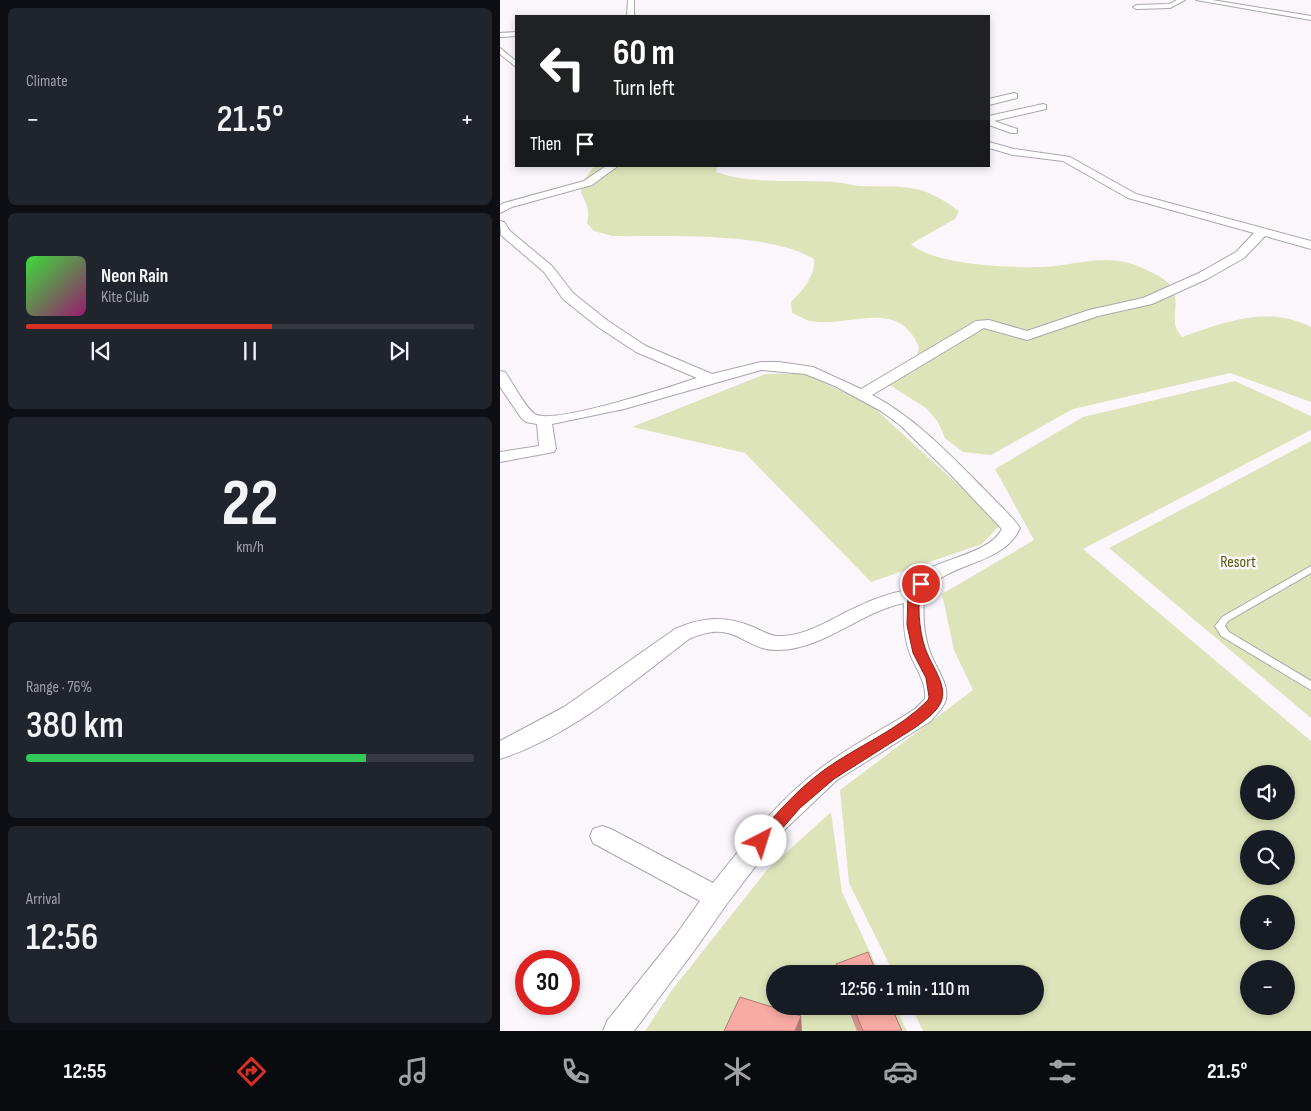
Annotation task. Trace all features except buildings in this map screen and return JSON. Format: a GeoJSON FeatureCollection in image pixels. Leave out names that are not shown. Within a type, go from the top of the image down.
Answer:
{"type":"FeatureCollection","features":[{"type":"Feature","properties":{"kind":"street"},"geometry":{"type":"LineString","coordinates":[[631,0],[631,15]]}},
{"type":"Feature","properties":{"kind":"street"},"geometry":{"type":"LineString","coordinates":[[1136,7],[1170,6],[1182,0]]}},
{"type":"Feature","properties":{"kind":"street"},"geometry":{"type":"LineString","coordinates":[[1199,0],[1311,18]]}},
{"type":"Feature","properties":{"kind":"street"},"geometry":{"type":"LineString","coordinates":[[500,35],[515,34]]}},
{"type":"Feature","properties":{"kind":"street"},"geometry":{"type":"LineString","coordinates":[[500,50],[515,64]]}},
{"type":"Feature","properties":{"kind":"street"},"geometry":{"type":"LineString","coordinates":[[990,102],[1014,96]]}},
{"type":"Feature","properties":{"kind":"street"},"geometry":{"type":"LineString","coordinates":[[990,120],[1043,107]]}},
{"type":"Feature","properties":{"kind":"street"},"geometry":{"type":"LineString","coordinates":[[990,120],[1014,131],[990,138]]}},
{"type":"Feature","properties":{"kind":"street"},"geometry":{"type":"LineString","coordinates":[[990,145],[1013,152],[1066,159],[1132,196],[1311,245]]}},
{"type":"Feature","properties":{"kind":"street"},"geometry":{"type":"LineString","coordinates":[[500,210],[508,205],[588,183],[612,167]]}},
{"type":"Feature","properties":{"kind":"street"},"geometry":{"type":"LineString","coordinates":[[500,224],[505,233],[548,269],[568,296],[603,324],[641,349],[711,379]]}},
{"type":"Feature","properties":{"kind":"street"},"geometry":{"type":"LineString","coordinates":[[861,395],[981,324],[989,324],[1027,336],[1094,313],[1147,301],[1203,276],[1240,255],[1262,232]]}},
{"type":"Feature","properties":{"kind":"street"},"geometry":{"type":"LineString","coordinates":[[503,384],[532,420],[544,421],[591,412],[761,366],[791,367],[818,373],[886,408],[905,422],[968,482],[1011,528],[1010,533],[1000,543],[930,576],[921,584],[914,595],[913,625],[915,639],[932,678],[936,697],[934,703],[922,714],[842,765],[805,794],[772,827],[617,1031]]}},
{"type":"Feature","properties":{"kind":"street"},"geometry":{"type":"LineString","coordinates":[[500,457],[548,449],[544,421]]}},
{"type":"Feature","properties":{"kind":"street"},"geometry":{"type":"LineString","coordinates":[[500,750],[558,722],[682,634],[694,628],[704,625],[723,624],[781,644],[812,635],[886,600],[914,595]]}},
{"type":"Feature","properties":{"kind":"street"},"geometry":{"type":"LineString","coordinates":[[602,836],[717,897]]}},
{"type":"Feature","properties":{"kind":"lane"},"geometry":{"type":"LineString","coordinates":[[1311,569],[1225,619],[1220,626],[1225,634],[1311,686]]}},
{"type":"Feature","properties":{"kind":"green space"},"geometry":{"type":"Polygon","coordinates":[[[593,167],[717,167],[716,172],[747,179],[902,187],[923,191],[934,195],[959,211],[955,219],[911,244],[937,257],[973,264],[1011,267],[1057,266],[1097,260],[1110,260],[1137,266],[1165,280],[1171,286],[1175,296],[1175,323],[1182,337],[1230,321],[1246,318],[1279,317],[1295,320],[1311,327],[1311,402],[1230,373],[1073,409],[991,455],[963,452],[945,438],[938,422],[926,408],[888,384],[916,360],[919,347],[910,332],[898,323],[885,318],[825,322],[810,321],[792,313],[791,302],[804,288],[813,272],[814,259],[794,250],[744,240],[688,236],[612,236],[594,231],[587,223],[587,208],[581,193],[582,183],[593,167]]]}},
{"type":"Feature","properties":{"kind":"green space"},"geometry":{"type":"Polygon","coordinates":[[[804,373],[871,405],[1001,524],[982,544],[871,582],[745,453],[632,427],[765,374],[804,373]]]}},
{"type":"Feature","properties":{"kind":"green space"},"geometry":{"type":"Polygon","coordinates":[[[1235,381],[1311,416],[1311,430],[1083,549],[1311,741],[1311,1031],[923,1031],[915,1015],[1044,1015],[1044,965],[890,965],[849,883],[840,790],[973,690],[954,650],[942,594],[1034,540],[995,469],[1083,417],[1235,381]]]}},
{"type":"Feature","properties":{"kind":"green space","name":"Resort"},"geometry":{"type":"Polygon","coordinates":[[[1311,441],[1311,718],[1109,548],[1311,441]]]}},
{"type":"Feature","properties":{"kind":"green space"},"geometry":{"type":"Polygon","coordinates":[[[831,812],[842,892],[876,965],[766,965],[766,1015],[899,1015],[907,1031],[645,1031],[672,990],[767,870],[831,812]]]}},
{"type":"Feature","properties":{"kind":"route"},"geometry":{"type":"LineString","coordinates":[[761,841],[772,827],[805,794],[829,774],[911,723],[934,703],[936,697],[935,689],[915,639],[913,625],[914,595],[921,584]]}}]}
